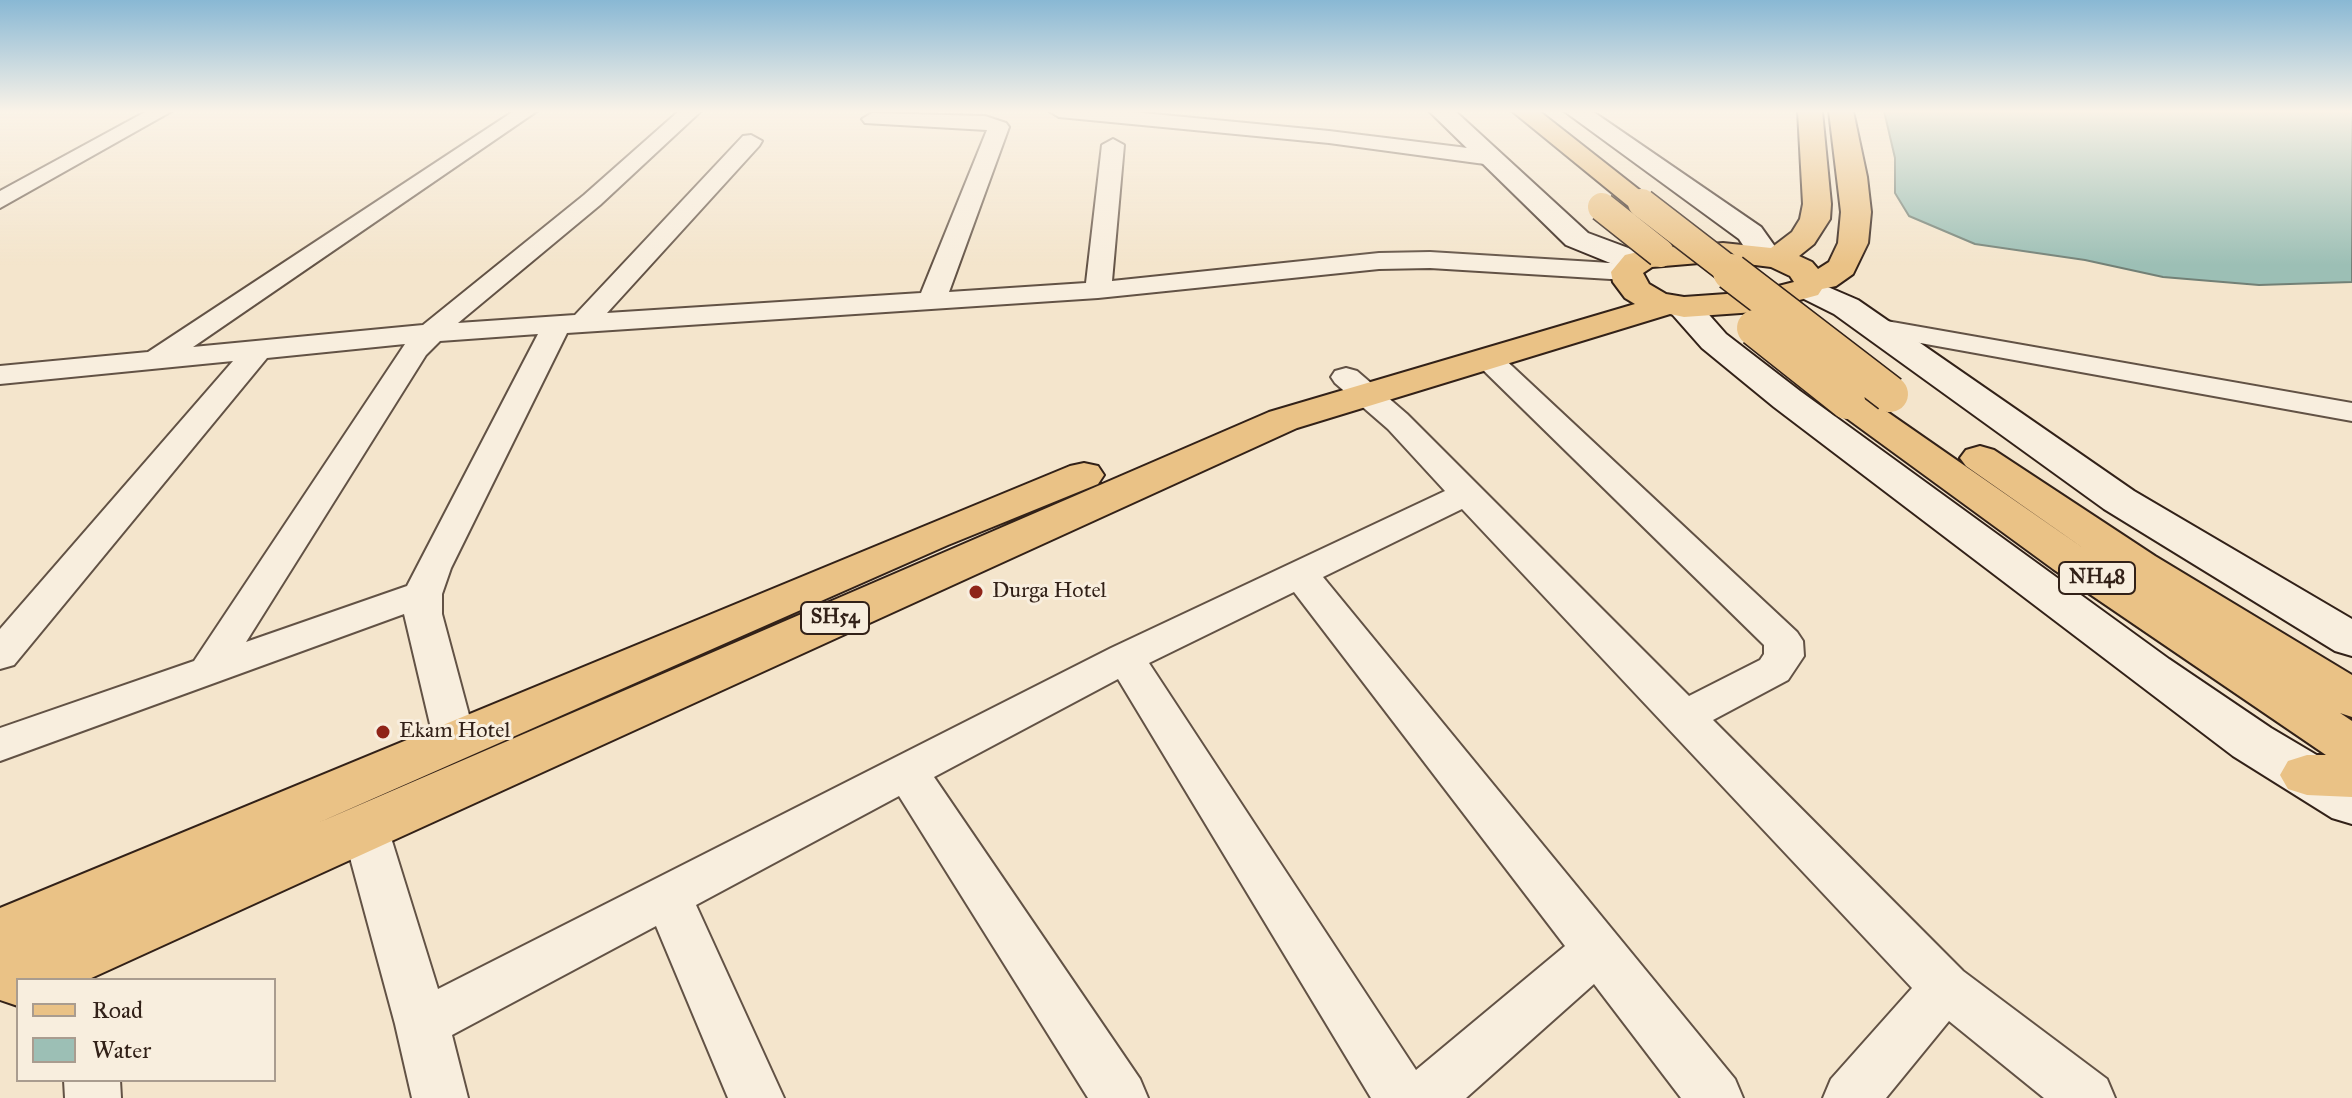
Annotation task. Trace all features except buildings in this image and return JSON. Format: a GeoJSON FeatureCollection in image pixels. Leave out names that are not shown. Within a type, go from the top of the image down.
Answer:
{"type":"FeatureCollection","features":[{"type":"Feature","properties":{"kind":"main road","name":"NH48"},"geometry":{"type":"LineString","coordinates":[[1558,162],[1602,207],[1847,401],[2069,559],[2352,747]]}},
{"type":"Feature","properties":{"kind":"main road","name":"NH48"},"geometry":{"type":"LineString","coordinates":[[1582,162],[1642,203],[1890,394],[2006,478],[2139,566],[2352,699]]}},
{"type":"Feature","properties":{"kind":"main road"},"geometry":{"type":"LineString","coordinates":[[1771,257],[1803,238],[1815,219],[1814,162]]}},
{"type":"Feature","properties":{"kind":"main road"},"geometry":{"type":"LineString","coordinates":[[1809,285],[1801,269],[1771,257],[1723,252],[1668,254],[1650,287],[1744,303],[1809,285],[1825,279],[1842,267],[1853,243],[1856,212],[1850,162]]}},
{"type":"Feature","properties":{"kind":"main road","name":"SH54"},"geometry":{"type":"LineString","coordinates":[[33,978],[87,966],[365,828],[557,719],[1160,458],[1283,420],[1378,405],[1650,287]]}},
{"type":"Feature","properties":{"kind":"main road","name":"SH54"},"geometry":{"type":"LineString","coordinates":[[1378,405],[1474,343],[1650,287]]}},
{"type":"Feature","properties":{"kind":"main road","name":"SH54"},"geometry":{"type":"LineString","coordinates":[[0,935],[455,741],[557,719]]}},
{"type":"Feature","properties":{"kind":"street"},"geometry":{"type":"LineString","coordinates":[[0,201],[70,162]]}},
{"type":"Feature","properties":{"kind":"street"},"geometry":{"type":"LineString","coordinates":[[152,362],[450,162]]}},
{"type":"Feature","properties":{"kind":"street"},"geometry":{"type":"LineString","coordinates":[[208,671],[415,350],[430,333],[634,162]]}},
{"type":"Feature","properties":{"kind":"street"},"geometry":{"type":"LineString","coordinates":[[455,741],[423,614],[423,594],[433,568],[571,323],[730,162]]}},
{"type":"Feature","properties":{"kind":"street"},"geometry":{"type":"LineString","coordinates":[[932,300],[985,162]]}},
{"type":"Feature","properties":{"kind":"street"},"geometry":{"type":"LineString","coordinates":[[1098,290],[1111,162]]}},
{"type":"Feature","properties":{"kind":"street"},"geometry":{"type":"LineString","coordinates":[[1496,162],[1577,239],[1650,287],[1787,399],[2187,697],[2330,776],[2352,803]]}},
{"type":"Feature","properties":{"kind":"street"},"geometry":{"type":"LineString","coordinates":[[1649,162],[1750,233],[1771,257]]}},
{"type":"Feature","properties":{"kind":"street"},"geometry":{"type":"LineString","coordinates":[[0,375],[430,333],[1098,290],[1405,260],[1650,287]]}},
{"type":"Feature","properties":{"kind":"street"},"geometry":{"type":"LineString","coordinates":[[1809,285],[1875,327],[2119,500],[2352,640]]}},
{"type":"Feature","properties":{"kind":"street"},"geometry":{"type":"LineString","coordinates":[[1875,327],[2352,412]]}},
{"type":"Feature","properties":{"kind":"street"},"geometry":{"type":"LineString","coordinates":[[0,655],[258,350]]}},
{"type":"Feature","properties":{"kind":"street"},"geometry":{"type":"LineString","coordinates":[[1488,359],[1783,641],[1784,656],[1774,670],[1684,717]]}},
{"type":"Feature","properties":{"kind":"street"},"geometry":{"type":"LineString","coordinates":[[1378,405],[1468,493],[1945,987],[2087,1098]]}},
{"type":"Feature","properties":{"kind":"street"},"geometry":{"type":"LineString","coordinates":[[422,1024],[1125,658],[1468,493]]}},
{"type":"Feature","properties":{"kind":"street"},"geometry":{"type":"LineString","coordinates":[[1300,574],[1715,1098]]}},
{"type":"Feature","properties":{"kind":"street"},"geometry":{"type":"LineString","coordinates":[[0,745],[423,594]]}},
{"type":"Feature","properties":{"kind":"street"},"geometry":{"type":"LineString","coordinates":[[1125,658],[1402,1098]]}},
{"type":"Feature","properties":{"kind":"street"},"geometry":{"type":"LineString","coordinates":[[907,772],[1120,1098]]}},
{"type":"Feature","properties":{"kind":"street"},"geometry":{"type":"LineString","coordinates":[[365,828],[422,1024],[440,1098]]}},
{"type":"Feature","properties":{"kind":"street"},"geometry":{"type":"LineString","coordinates":[[668,896],[756,1098]]}},
{"type":"Feature","properties":{"kind":"street"},"geometry":{"type":"LineString","coordinates":[[1425,1098],[1597,950]]}},
{"type":"Feature","properties":{"kind":"street"},"geometry":{"type":"LineString","coordinates":[[1851,1098],[1945,987]]}},
{"type":"Feature","properties":{"kind":"water"},"geometry":{"type":"Polygon","coordinates":[[[1895,162],[2352,162],[2352,282],[2259,285],[2163,277],[2085,260],[1975,244],[1909,216],[1895,193],[1895,162]]]}},
{"type":"Feature","properties":{"kind":"place","name":"Durga Hotel"},"geometry":{"type":"Point","coordinates":[976,592]}},
{"type":"Feature","properties":{"kind":"place","name":"Ekam Hotel"},"geometry":{"type":"Point","coordinates":[383,732]}}]}
